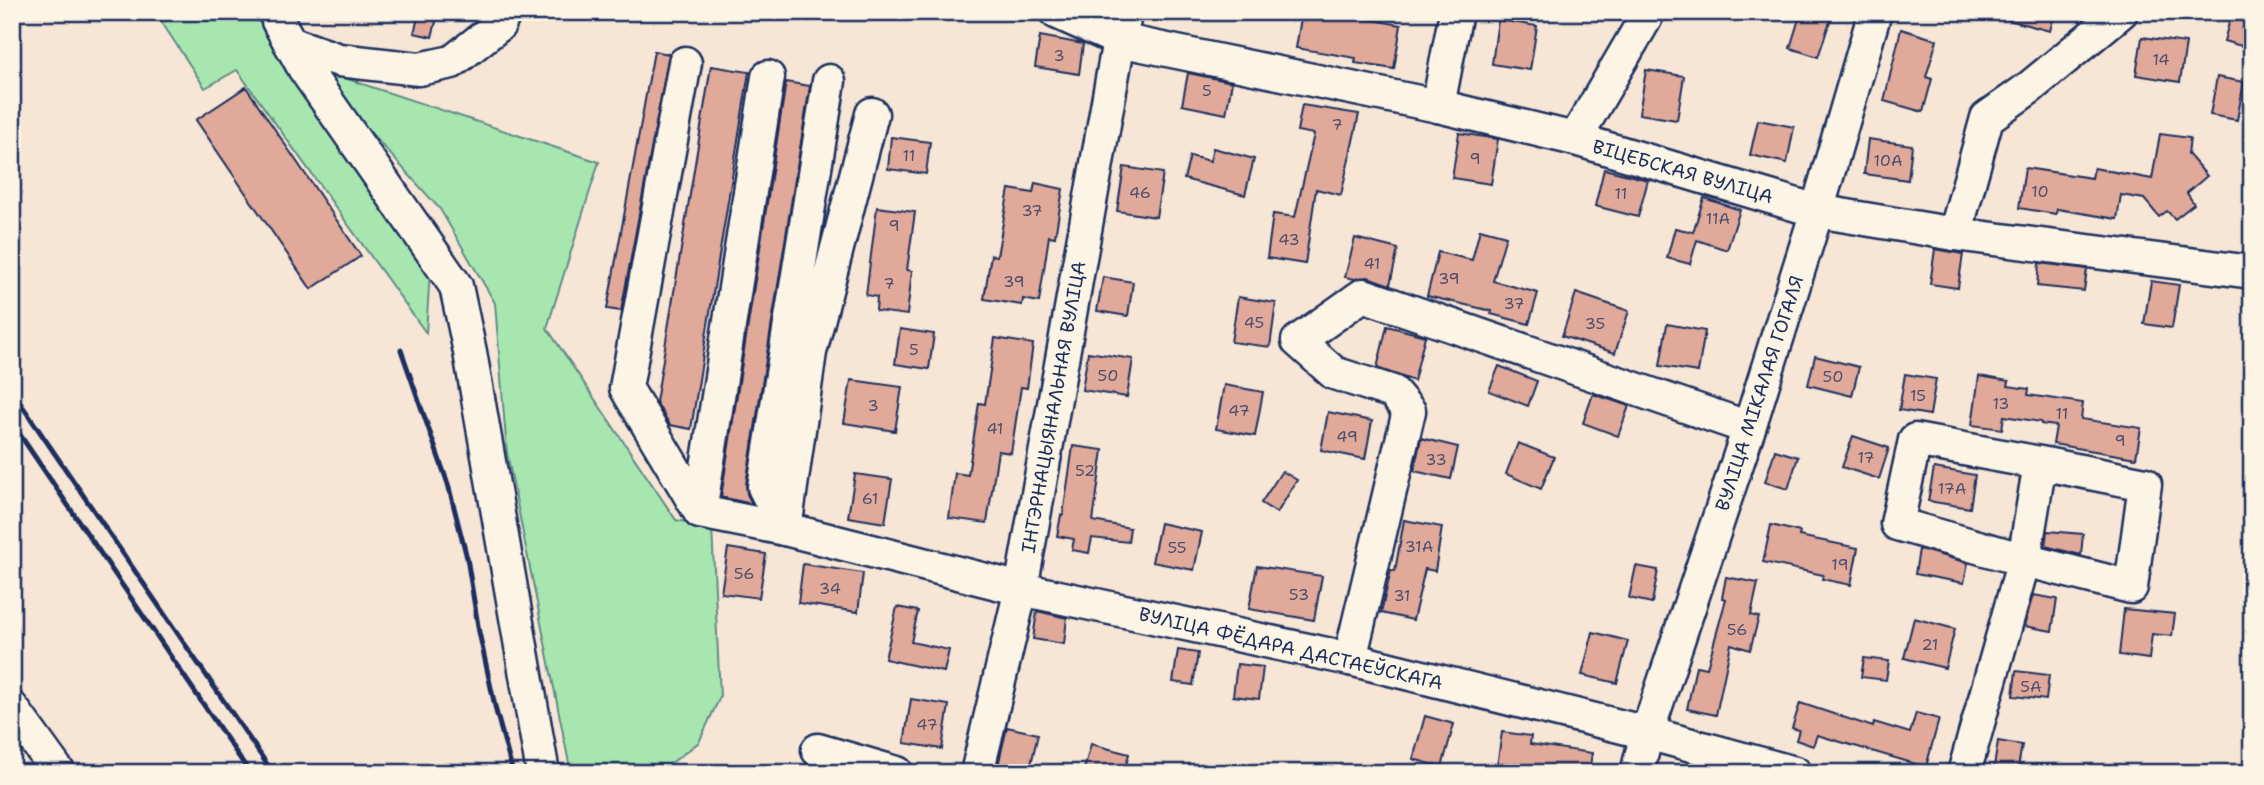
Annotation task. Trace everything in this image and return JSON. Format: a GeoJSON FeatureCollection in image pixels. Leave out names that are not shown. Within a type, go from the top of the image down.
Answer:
{"type":"FeatureCollection","features":[{"type":"Feature","properties":{"kind":"street"},"geometry":{"type":"LineString","coordinates":[[277,12],[278,21],[304,68],[456,286],[470,352],[543,773]]}},
{"type":"Feature","properties":{"kind":"street"},"geometry":{"type":"LineString","coordinates":[[290,43],[340,60],[419,69],[452,62],[499,25],[505,12]]}},
{"type":"Feature","properties":{"kind":"street","name":"ВІЦЕБСКАЯ ВУЛІЦА"},"geometry":{"type":"LineString","coordinates":[[1056,12],[1123,26],[1575,139],[1817,211],[1955,234],[2252,272]]}},
{"type":"Feature","properties":{"kind":"street"},"geometry":{"type":"LineString","coordinates":[[1438,106],[1455,12]]}},
{"type":"Feature","properties":{"kind":"street"},"geometry":{"type":"LineString","coordinates":[[1575,139],[1647,12]]}},
{"type":"Feature","properties":{"kind":"street","name":"ВУЛІЦА МІКАЛАЯ ГОГАЛЯ"},"geometry":{"type":"LineString","coordinates":[[1637,773],[1647,733],[1749,428],[1817,211],[1875,12]]}},
{"type":"Feature","properties":{"kind":"street"},"geometry":{"type":"LineString","coordinates":[[1955,234],[1987,118],[2029,88],[2121,12]]}},
{"type":"Feature","properties":{"kind":"street","name":"ІНТЭРНАЦЫЯНАЛЬНАЯ ВУЛІЦА"},"geometry":{"type":"LineString","coordinates":[[977,773],[1021,589],[1123,26]]}},
{"type":"Feature","properties":{"kind":"street"},"geometry":{"type":"LineString","coordinates":[[685,63],[626,387],[700,512]]}},
{"type":"Feature","properties":{"kind":"street"},"geometry":{"type":"LineString","coordinates":[[700,512],[768,77]]}},
{"type":"Feature","properties":{"kind":"street"},"geometry":{"type":"LineString","coordinates":[[785,529],[764,487],[829,81]]}},
{"type":"Feature","properties":{"kind":"street"},"geometry":{"type":"LineString","coordinates":[[785,529],[810,352],[872,114]]}},
{"type":"Feature","properties":{"kind":"street"},"geometry":{"type":"LineString","coordinates":[[1350,659],[1409,411],[1392,392],[1334,373],[1298,341],[1363,295],[1749,428]]}},
{"type":"Feature","properties":{"kind":"street"},"geometry":{"type":"LineString","coordinates":[[1915,440],[2145,484],[2131,587],[2024,560],[1897,524],[1915,440]]}},
{"type":"Feature","properties":{"kind":"street"},"geometry":{"type":"LineString","coordinates":[[1964,773],[2024,560],[2040,463]]}},
{"type":"Feature","properties":{"kind":"street","name":"ВУЛІЦА ФЁДАРА ДАСТАЕЎСКАГА"},"geometry":{"type":"LineString","coordinates":[[700,512],[785,529],[1021,589],[1350,659],[1795,773]]}},
{"type":"Feature","properties":{"kind":"street"},"geometry":{"type":"LineString","coordinates":[[12,708],[59,773]]}},
{"type":"Feature","properties":{"kind":"street"},"geometry":{"type":"LineString","coordinates":[[818,750],[897,773]]}},
{"type":"Feature","properties":{"kind":"green space"},"geometry":{"type":"Polygon","coordinates":[[[155,12],[252,12],[430,271],[426,333],[237,70],[205,88],[155,12]]]}},
{"type":"Feature","properties":{"kind":"green space"},"geometry":{"type":"Polygon","coordinates":[[[335,75],[599,162],[547,328],[676,520],[712,527],[720,697],[699,742],[658,773],[571,773],[507,453],[495,303],[440,209],[334,92],[335,75]]]}},
{"type":"Feature","properties":{"kind":"building"},"geometry":{"type":"Polygon","coordinates":[[[1302,12],[1327,12],[1401,25],[1394,69],[1355,63],[1356,58],[1296,48],[1302,12]]]}},
{"type":"Feature","properties":{"kind":"building"},"geometry":{"type":"Polygon","coordinates":[[[1801,12],[1833,12],[1818,57],[1790,48],[1801,12]]]}},
{"type":"Feature","properties":{"kind":"building"},"geometry":{"type":"Polygon","coordinates":[[[2002,12],[2055,12],[2050,31],[2001,18],[2002,12]]]}},
{"type":"Feature","properties":{"kind":"building"},"geometry":{"type":"Polygon","coordinates":[[[2232,12],[2252,12],[2252,49],[2224,41],[2232,12]]]}},
{"type":"Feature","properties":{"kind":"building"},"geometry":{"type":"Polygon","coordinates":[[[419,14],[437,18],[432,37],[414,33],[419,14]]]}},
{"type":"Feature","properties":{"kind":"building"},"geometry":{"type":"Polygon","coordinates":[[[1498,20],[1537,26],[1530,70],[1492,64],[1498,20]]]}},
{"type":"Feature","properties":{"kind":"building"},"geometry":{"type":"Polygon","coordinates":[[[1901,29],[1937,40],[1926,77],[1932,79],[1923,112],[1884,101],[1901,29]]]}},
{"type":"Feature","properties":{"kind":"building"},"geometry":{"type":"Polygon","coordinates":[[[1040,36],[1083,44],[1079,74],[1035,67],[1040,36]]]}},
{"type":"Feature","properties":{"kind":"building"},"geometry":{"type":"Polygon","coordinates":[[[2142,37],[2186,43],[2180,82],[2136,75],[2142,37]]]}},
{"type":"Feature","properties":{"kind":"building"},"geometry":{"type":"Polygon","coordinates":[[[654,51],[669,54],[621,311],[607,309],[654,51]]]}},
{"type":"Feature","properties":{"kind":"building"},"geometry":{"type":"Polygon","coordinates":[[[711,66],[749,72],[691,429],[670,425],[656,402],[711,66]]]}},
{"type":"Feature","properties":{"kind":"building"},"geometry":{"type":"Polygon","coordinates":[[[1646,70],[1684,76],[1677,120],[1639,114],[1646,70]]]}},
{"type":"Feature","properties":{"kind":"building"},"geometry":{"type":"Polygon","coordinates":[[[1188,73],[1232,82],[1226,114],[1182,105],[1188,73]]]}},
{"type":"Feature","properties":{"kind":"building"},"geometry":{"type":"Polygon","coordinates":[[[2217,77],[2244,82],[2237,120],[2210,115],[2217,77]]]}},
{"type":"Feature","properties":{"kind":"building"},"geometry":{"type":"Polygon","coordinates":[[[786,82],[810,86],[746,484],[752,504],[721,497],[786,82]]]}},
{"type":"Feature","properties":{"kind":"building"},"geometry":{"type":"Polygon","coordinates":[[[246,87],[361,256],[311,289],[196,120],[246,87]]]}},
{"type":"Feature","properties":{"kind":"building"},"geometry":{"type":"Polygon","coordinates":[[[1302,105],[1359,114],[1341,195],[1316,189],[1305,264],[1267,258],[1273,214],[1295,217],[1314,134],[1297,131],[1302,105]]]}},
{"type":"Feature","properties":{"kind":"building"},"geometry":{"type":"Polygon","coordinates":[[[1758,120],[1794,127],[1787,163],[1750,155],[1758,120]]]}},
{"type":"Feature","properties":{"kind":"building"},"geometry":{"type":"Polygon","coordinates":[[[1459,133],[1498,139],[1491,184],[1452,178],[1459,133]]]}},
{"type":"Feature","properties":{"kind":"building"},"geometry":{"type":"Polygon","coordinates":[[[2160,134],[2190,138],[2188,154],[2207,176],[2187,193],[2194,204],[2175,219],[2167,211],[2159,217],[2144,199],[2121,195],[2117,219],[2057,209],[2056,214],[2019,208],[2025,168],[2092,178],[2094,168],[2152,179],[2160,134]]]}},
{"type":"Feature","properties":{"kind":"building"},"geometry":{"type":"Polygon","coordinates":[[[891,137],[930,142],[926,174],[888,169],[891,137]]]}},
{"type":"Feature","properties":{"kind":"building"},"geometry":{"type":"Polygon","coordinates":[[[1868,139],[1912,145],[1908,180],[1864,174],[1868,139]]]}},
{"type":"Feature","properties":{"kind":"building"},"geometry":{"type":"Polygon","coordinates":[[[1213,148],[1254,159],[1245,195],[1184,179],[1190,156],[1210,161],[1213,148]]]}},
{"type":"Feature","properties":{"kind":"building"},"geometry":{"type":"Polygon","coordinates":[[[1124,167],[1163,173],[1156,217],[1117,211],[1124,167]]]}},
{"type":"Feature","properties":{"kind":"building"},"geometry":{"type":"Polygon","coordinates":[[[1604,169],[1648,180],[1638,217],[1595,206],[1604,169]]]}},
{"type":"Feature","properties":{"kind":"building"},"geometry":{"type":"Polygon","coordinates":[[[1035,183],[1063,189],[1055,237],[1049,236],[1039,302],[1023,299],[1022,305],[984,299],[991,255],[997,256],[1009,189],[1033,193],[1035,183]]]}},
{"type":"Feature","properties":{"kind":"building"},"geometry":{"type":"Polygon","coordinates":[[[1704,198],[1740,210],[1727,250],[1697,240],[1690,264],[1667,258],[1675,228],[1693,232],[1704,198]]]}},
{"type":"Feature","properties":{"kind":"building"},"geometry":{"type":"Polygon","coordinates":[[[877,207],[915,212],[907,270],[912,271],[907,315],[876,311],[877,297],[866,295],[877,207]]]}},
{"type":"Feature","properties":{"kind":"building"},"geometry":{"type":"Polygon","coordinates":[[[1480,229],[1506,236],[1493,281],[1538,293],[1529,324],[1491,314],[1492,311],[1427,296],[1438,252],[1472,260],[1480,229]]]}},
{"type":"Feature","properties":{"kind":"building"},"geometry":{"type":"Polygon","coordinates":[[[1355,238],[1398,249],[1390,285],[1368,277],[1345,277],[1355,238]]]}},
{"type":"Feature","properties":{"kind":"building"},"geometry":{"type":"Polygon","coordinates":[[[1935,249],[1963,254],[1958,288],[1930,284],[1935,249]]]}},
{"type":"Feature","properties":{"kind":"building"},"geometry":{"type":"Polygon","coordinates":[[[2039,263],[2087,269],[2084,291],[2037,286],[2039,263]]]}},
{"type":"Feature","properties":{"kind":"building"},"geometry":{"type":"Polygon","coordinates":[[[1103,277],[1133,282],[1128,316],[1097,311],[1103,277]]]}},
{"type":"Feature","properties":{"kind":"building"},"geometry":{"type":"Polygon","coordinates":[[[2151,281],[2179,285],[2172,328],[2144,324],[2151,281]]]}},
{"type":"Feature","properties":{"kind":"building"},"geometry":{"type":"Polygon","coordinates":[[[1576,293],[1629,311],[1615,353],[1562,336],[1576,293]]]}},
{"type":"Feature","properties":{"kind":"building"},"geometry":{"type":"Polygon","coordinates":[[[1238,297],[1276,303],[1270,347],[1231,342],[1238,297]]]}},
{"type":"Feature","properties":{"kind":"building"},"geometry":{"type":"Polygon","coordinates":[[[1667,324],[1705,331],[1698,372],[1660,366],[1667,324]]]}},
{"type":"Feature","properties":{"kind":"building"},"geometry":{"type":"Polygon","coordinates":[[[1387,326],[1425,336],[1414,381],[1377,368],[1387,326]]]}},
{"type":"Feature","properties":{"kind":"building"},"geometry":{"type":"Polygon","coordinates":[[[900,329],[934,334],[929,369],[895,364],[900,329]]]}},
{"type":"Feature","properties":{"kind":"building"},"geometry":{"type":"Polygon","coordinates":[[[995,338],[1033,344],[1027,388],[1021,387],[1011,453],[998,451],[987,523],[949,518],[955,473],[968,475],[979,403],[985,404],[995,338]]]}},
{"type":"Feature","properties":{"kind":"building"},"geometry":{"type":"Polygon","coordinates":[[[1088,352],[1133,359],[1127,397],[1082,390],[1088,352]]]}},
{"type":"Feature","properties":{"kind":"building"},"geometry":{"type":"Polygon","coordinates":[[[1815,356],[1859,367],[1852,396],[1808,385],[1815,356]]]}},
{"type":"Feature","properties":{"kind":"building"},"geometry":{"type":"Polygon","coordinates":[[[1499,366],[1537,381],[1528,406],[1489,391],[1499,366]]]}},
{"type":"Feature","properties":{"kind":"building"},"geometry":{"type":"Polygon","coordinates":[[[1905,374],[1936,379],[1930,415],[1899,410],[1905,374]]]}},
{"type":"Feature","properties":{"kind":"building"},"geometry":{"type":"Polygon","coordinates":[[[1979,376],[2009,381],[2008,386],[2029,389],[2028,395],[2083,403],[2081,419],[2141,428],[2136,458],[2053,444],[2056,426],[2041,422],[2004,416],[2002,429],[1972,425],[1979,376]]]}},
{"type":"Feature","properties":{"kind":"building"},"geometry":{"type":"Polygon","coordinates":[[[851,380],[902,387],[895,431],[844,423],[851,380]]]}},
{"type":"Feature","properties":{"kind":"building"},"geometry":{"type":"Polygon","coordinates":[[[1224,385],[1263,392],[1255,436],[1216,429],[1224,385]]]}},
{"type":"Feature","properties":{"kind":"building"},"geometry":{"type":"Polygon","coordinates":[[[1593,394],[1629,406],[1618,436],[1583,423],[1593,394]]]}},
{"type":"Feature","properties":{"kind":"building"},"geometry":{"type":"Polygon","coordinates":[[[1328,412],[1372,421],[1365,459],[1321,450],[1328,412]]]}},
{"type":"Feature","properties":{"kind":"building"},"geometry":{"type":"Polygon","coordinates":[[[1853,436],[1889,448],[1879,479],[1842,467],[1853,436]]]}},
{"type":"Feature","properties":{"kind":"building"},"geometry":{"type":"Polygon","coordinates":[[[1421,438],[1458,447],[1451,479],[1414,471],[1421,438]]]}},
{"type":"Feature","properties":{"kind":"building"},"geometry":{"type":"Polygon","coordinates":[[[1518,443],[1554,457],[1541,489],[1506,474],[1518,443]]]}},
{"type":"Feature","properties":{"kind":"building"},"geometry":{"type":"Polygon","coordinates":[[[1073,446],[1103,450],[1093,521],[1130,528],[1128,542],[1092,538],[1089,553],[1072,550],[1074,539],[1057,536],[1063,515],[1073,446]]]}},
{"type":"Feature","properties":{"kind":"building"},"geometry":{"type":"Polygon","coordinates":[[[1775,450],[1798,457],[1788,489],[1765,482],[1775,450]]]}},
{"type":"Feature","properties":{"kind":"building"},"geometry":{"type":"Polygon","coordinates":[[[1934,468],[1975,475],[1970,508],[1928,501],[1934,468]]]}},
{"type":"Feature","properties":{"kind":"building"},"geometry":{"type":"Polygon","coordinates":[[[1282,471],[1297,480],[1277,513],[1261,503],[1282,471]]]}},
{"type":"Feature","properties":{"kind":"building"},"geometry":{"type":"Polygon","coordinates":[[[855,474],[892,479],[885,523],[848,517],[855,474]]]}},
{"type":"Feature","properties":{"kind":"building"},"geometry":{"type":"Polygon","coordinates":[[[1404,520],[1442,527],[1435,571],[1425,569],[1413,620],[1381,613],[1391,570],[1395,571],[1404,520]]]}},
{"type":"Feature","properties":{"kind":"building"},"geometry":{"type":"Polygon","coordinates":[[[1160,523],[1202,532],[1194,570],[1152,562],[1160,523]]]}},
{"type":"Feature","properties":{"kind":"building"},"geometry":{"type":"Polygon","coordinates":[[[1771,525],[1800,532],[1799,536],[1858,548],[1851,585],[1822,579],[1823,575],[1763,562],[1771,525]]]}},
{"type":"Feature","properties":{"kind":"building"},"geometry":{"type":"Polygon","coordinates":[[[2047,531],[2083,534],[2081,555],[2045,546],[2047,531]]]}},
{"type":"Feature","properties":{"kind":"building"},"geometry":{"type":"Polygon","coordinates":[[[728,548],[766,554],[759,598],[721,593],[728,548]]]}},
{"type":"Feature","properties":{"kind":"building"},"geometry":{"type":"Polygon","coordinates":[[[1919,549],[1968,563],[1964,583],[1915,574],[1919,549]]]}},
{"type":"Feature","properties":{"kind":"building"},"geometry":{"type":"Polygon","coordinates":[[[803,564],[863,573],[858,612],[798,603],[803,564]]]}},
{"type":"Feature","properties":{"kind":"building"},"geometry":{"type":"Polygon","coordinates":[[[1257,566],[1322,576],[1314,620],[1249,609],[1257,566]]]}},
{"type":"Feature","properties":{"kind":"building"},"geometry":{"type":"Polygon","coordinates":[[[1636,566],[1658,570],[1652,603],[1629,598],[1636,566]]]}},
{"type":"Feature","properties":{"kind":"building"},"geometry":{"type":"Polygon","coordinates":[[[1726,577],[1758,583],[1751,615],[1759,617],[1750,650],[1731,644],[1716,715],[1687,709],[1696,666],[1707,668],[1726,599],[1722,598],[1726,577]]]}},
{"type":"Feature","properties":{"kind":"building"},"geometry":{"type":"Polygon","coordinates":[[[2033,595],[2057,599],[2052,631],[2024,626],[2033,595]]]}},
{"type":"Feature","properties":{"kind":"building"},"geometry":{"type":"Polygon","coordinates":[[[897,607],[918,611],[911,642],[949,650],[944,672],[885,659],[897,607]]]}},
{"type":"Feature","properties":{"kind":"building"},"geometry":{"type":"Polygon","coordinates":[[[2124,609],[2175,614],[2172,636],[2152,634],[2149,659],[2119,655],[2124,609]]]}},
{"type":"Feature","properties":{"kind":"building"},"geometry":{"type":"Polygon","coordinates":[[[1037,611],[1067,618],[1064,644],[1033,639],[1037,611]]]}},
{"type":"Feature","properties":{"kind":"building"},"geometry":{"type":"Polygon","coordinates":[[[1914,618],[1955,629],[1945,668],[1904,658],[1914,618]]]}},
{"type":"Feature","properties":{"kind":"building"},"geometry":{"type":"Polygon","coordinates":[[[1593,632],[1628,641],[1617,683],[1582,675],[1593,632]]]}},
{"type":"Feature","properties":{"kind":"building"},"geometry":{"type":"Polygon","coordinates":[[[1178,650],[1198,653],[1193,685],[1173,682],[1178,650]]]}},
{"type":"Feature","properties":{"kind":"building"},"geometry":{"type":"Polygon","coordinates":[[[1864,658],[1889,661],[1886,680],[1861,677],[1864,658]]]}},
{"type":"Feature","properties":{"kind":"building"},"geometry":{"type":"Polygon","coordinates":[[[1237,664],[1263,667],[1259,699],[1233,696],[1237,664]]]}},
{"type":"Feature","properties":{"kind":"building"},"geometry":{"type":"Polygon","coordinates":[[[2016,671],[2049,675],[2046,700],[2013,696],[2016,671]]]}},
{"type":"Feature","properties":{"kind":"building"},"geometry":{"type":"Polygon","coordinates":[[[911,699],[949,705],[942,749],[904,743],[911,699]]]}},
{"type":"Feature","properties":{"kind":"building"},"geometry":{"type":"Polygon","coordinates":[[[1800,703],[1873,727],[1874,722],[1910,733],[1916,713],[1939,719],[1926,767],[1817,735],[1813,746],[1796,740],[1799,730],[1792,728],[1800,703]]]}},
{"type":"Feature","properties":{"kind":"building"},"geometry":{"type":"Polygon","coordinates":[[[1425,716],[1454,724],[1442,767],[1413,759],[1425,716]]]}},
{"type":"Feature","properties":{"kind":"building"},"geometry":{"type":"Polygon","coordinates":[[[1007,727],[1038,734],[1029,773],[997,770],[1007,727]]]}},
{"type":"Feature","properties":{"kind":"building"},"geometry":{"type":"Polygon","coordinates":[[[1502,732],[1531,736],[1530,744],[1592,753],[1589,773],[1496,773],[1502,732]]]}},
{"type":"Feature","properties":{"kind":"building"},"geometry":{"type":"Polygon","coordinates":[[[1998,741],[2022,745],[2017,773],[1993,773],[1998,741]]]}},
{"type":"Feature","properties":{"kind":"building"},"geometry":{"type":"Polygon","coordinates":[[[1091,744],[1129,754],[1124,773],[1083,773],[1091,744]]]}},
{"type":"Feature","properties":{"kind":"railway"},"geometry":{"type":"LineString","coordinates":[[401,350],[448,484],[467,558],[496,711],[513,773]]}},
{"type":"Feature","properties":{"kind":"railway"},"geometry":{"type":"LineString","coordinates":[[12,391],[273,773]]}},
{"type":"Feature","properties":{"kind":"railway"},"geometry":{"type":"LineString","coordinates":[[12,423],[250,773]]}}]}
